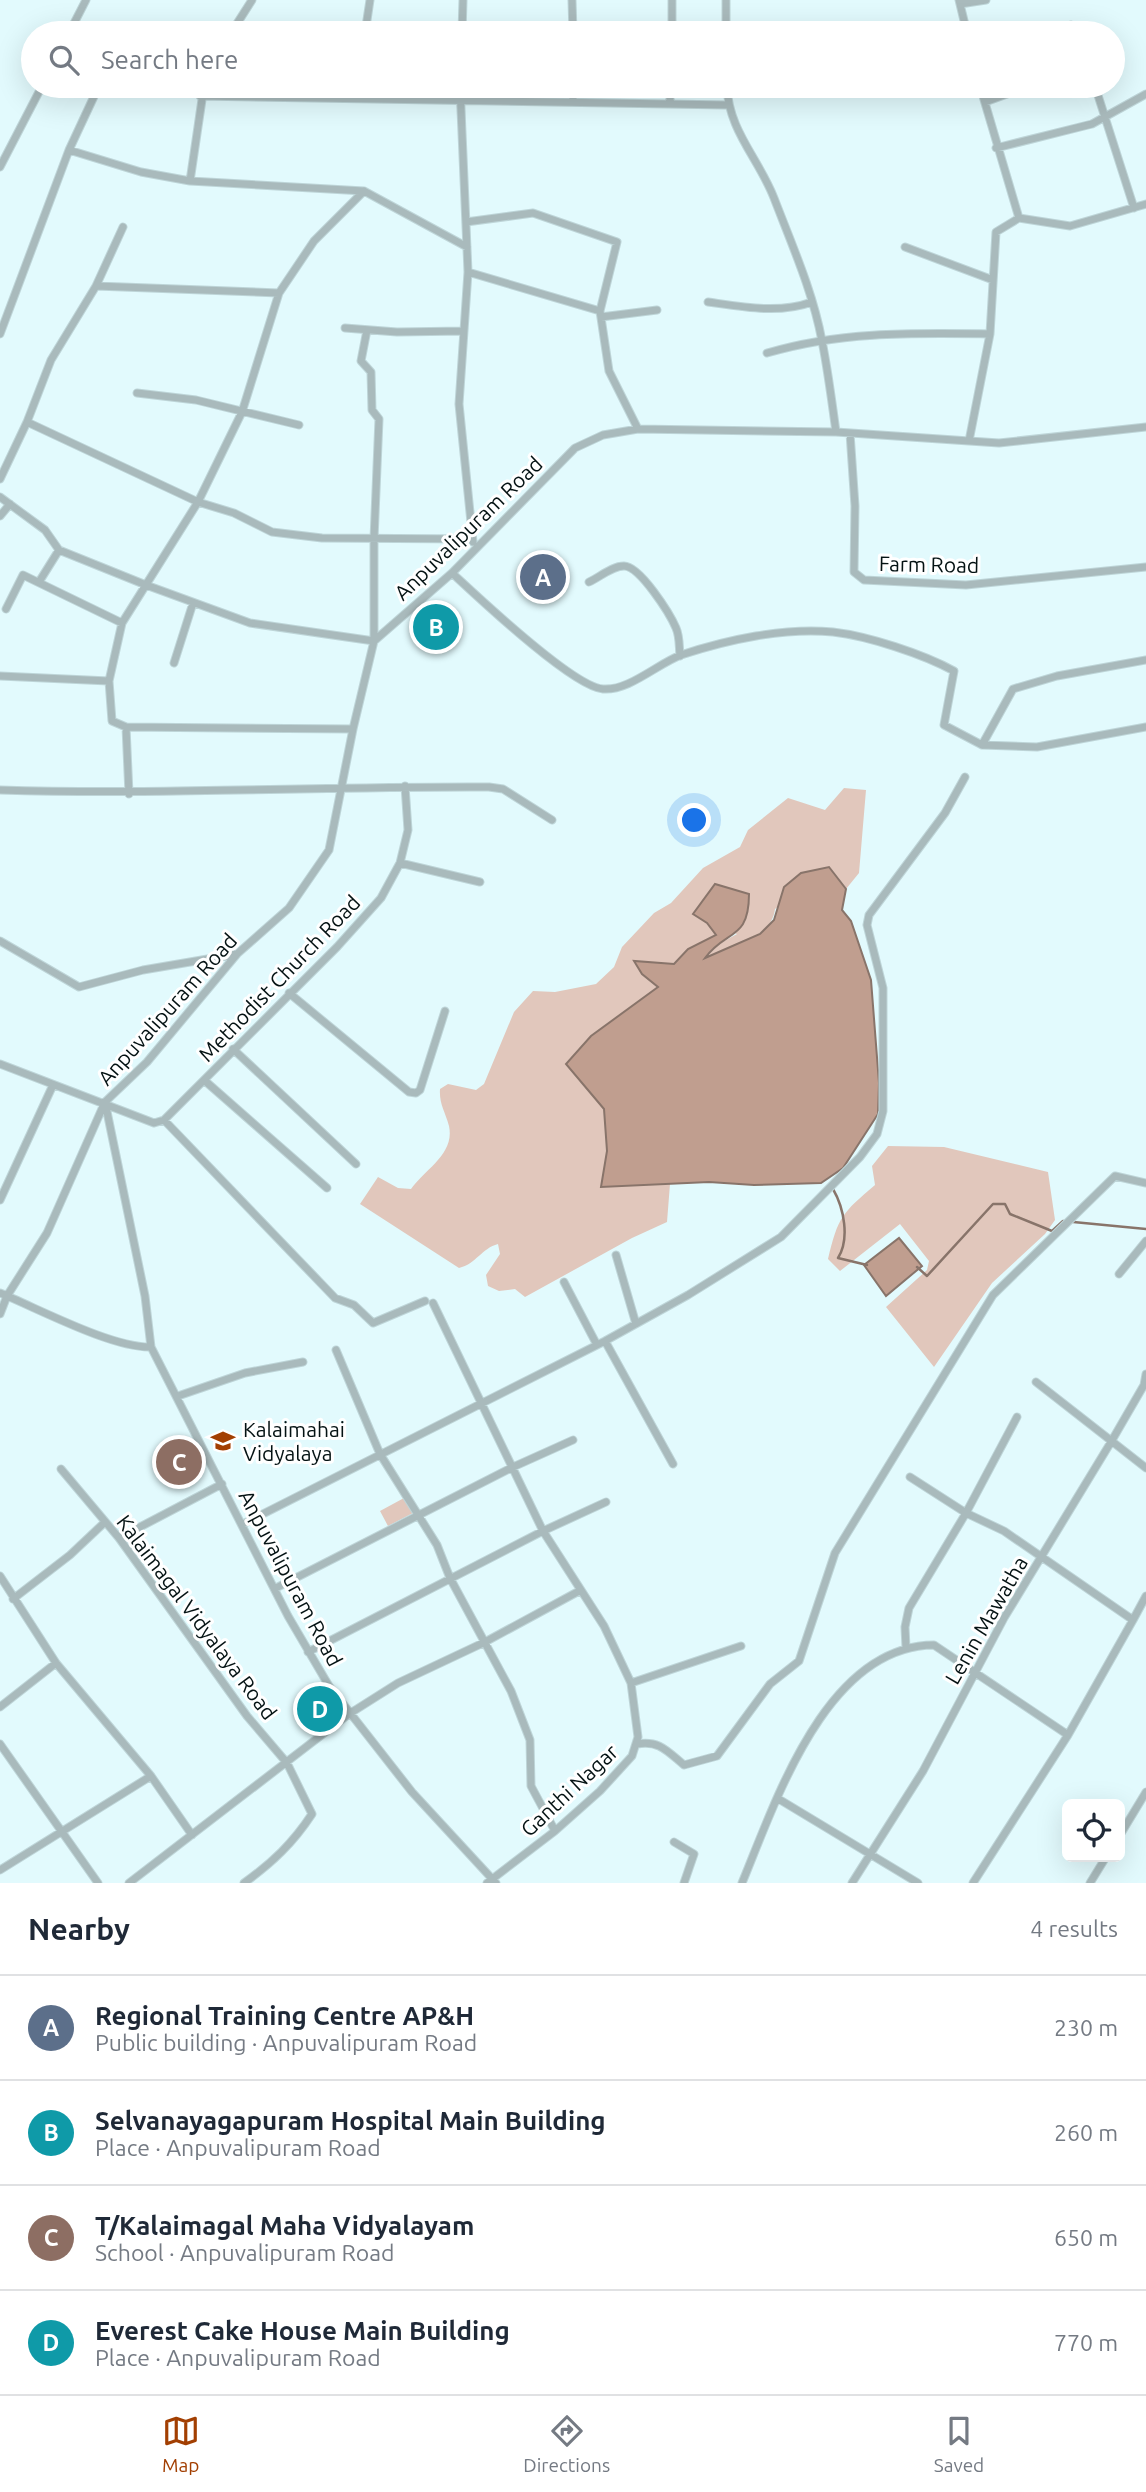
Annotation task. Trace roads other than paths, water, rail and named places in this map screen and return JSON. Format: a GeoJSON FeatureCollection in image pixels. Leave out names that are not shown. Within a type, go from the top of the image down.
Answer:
{"type":"FeatureCollection","features":[{"type":"Feature","properties":{"kind":"street"},"geometry":{"type":"LineString","coordinates":[[75,21],[86,0]]}},
{"type":"Feature","properties":{"kind":"street"},"geometry":{"type":"LineString","coordinates":[[239,21],[252,0]]}},
{"type":"Feature","properties":{"kind":"street"},"geometry":{"type":"LineString","coordinates":[[367,21],[370,0]]}},
{"type":"Feature","properties":{"kind":"street"},"geometry":{"type":"LineString","coordinates":[[462,21],[463,0]]}},
{"type":"Feature","properties":{"kind":"street"},"geometry":{"type":"LineString","coordinates":[[572,0],[573,21]]}},
{"type":"Feature","properties":{"kind":"street"},"geometry":{"type":"LineString","coordinates":[[672,0],[672,21]]}},
{"type":"Feature","properties":{"kind":"street"},"geometry":{"type":"LineString","coordinates":[[726,0],[726,21]]}},
{"type":"Feature","properties":{"kind":"street"},"geometry":{"type":"LineString","coordinates":[[964,21],[960,2],[986,0]]}},
{"type":"Feature","properties":{"kind":"street"},"geometry":{"type":"LineString","coordinates":[[996,148],[1092,124],[1146,94]]}},
{"type":"Feature","properties":{"kind":"street"},"geometry":{"type":"LineString","coordinates":[[0,167],[36,98]]}},
{"type":"Feature","properties":{"kind":"street"},"geometry":{"type":"LineString","coordinates":[[0,334],[69,150],[93,98]]}},
{"type":"Feature","properties":{"kind":"street"},"geometry":{"type":"LineString","coordinates":[[190,181],[201,98]]}},
{"type":"Feature","properties":{"kind":"street"},"geometry":{"type":"LineString","coordinates":[[357,98],[727,105]]}},
{"type":"Feature","properties":{"kind":"street"},"geometry":{"type":"LineString","coordinates":[[670,98],[670,104]]}},
{"type":"Feature","properties":{"kind":"street"},"geometry":{"type":"LineString","coordinates":[[727,98],[735,127],[769,184],[812,302],[822,340],[836,432]]}},
{"type":"Feature","properties":{"kind":"street"},"geometry":{"type":"LineString","coordinates":[[984,98],[996,148],[1019,218]]}},
{"type":"Feature","properties":{"kind":"street"},"geometry":{"type":"LineString","coordinates":[[985,102],[996,98]]}},
{"type":"Feature","properties":{"kind":"street"},"geometry":{"type":"LineString","coordinates":[[1099,98],[1134,208]]}},
{"type":"Feature","properties":{"kind":"street"},"geometry":{"type":"LineString","coordinates":[[460,100],[468,272],[459,404],[472,539],[476,548]]}},
{"type":"Feature","properties":{"kind":"street"},"geometry":{"type":"LineString","coordinates":[[69,150],[141,172],[190,181],[364,191],[467,247]]}},
{"type":"Feature","properties":{"kind":"street"},"geometry":{"type":"LineString","coordinates":[[353,729],[126,727],[112,721],[109,681],[122,623],[198,502],[242,412],[279,293],[314,241],[364,191]]}},
{"type":"Feature","properties":{"kind":"street"},"geometry":{"type":"LineString","coordinates":[[969,441],[990,334],[996,232],[1019,218],[1070,226],[1146,204]]}},
{"type":"Feature","properties":{"kind":"street"},"geometry":{"type":"LineString","coordinates":[[466,222],[533,212],[617,242],[600,314],[609,370],[638,429]]}},
{"type":"Feature","properties":{"kind":"street"},"geometry":{"type":"LineString","coordinates":[[0,479],[27,422],[51,360],[96,286],[124,227]]}},
{"type":"Feature","properties":{"kind":"street"},"geometry":{"type":"LineString","coordinates":[[905,247],[993,280]]}},
{"type":"Feature","properties":{"kind":"street"},"geometry":{"type":"LineString","coordinates":[[468,272],[600,314],[657,310]]}},
{"type":"Feature","properties":{"kind":"street"},"geometry":{"type":"LineString","coordinates":[[96,286],[279,293]]}},
{"type":"Feature","properties":{"kind":"street"},"geometry":{"type":"LineString","coordinates":[[708,302],[752,309],[792,308],[812,302]]}},
{"type":"Feature","properties":{"kind":"street"},"geometry":{"type":"LineString","coordinates":[[345,328],[464,331]]}},
{"type":"Feature","properties":{"kind":"street"},"geometry":{"type":"LineString","coordinates":[[0,497],[45,530],[59,550],[146,585],[250,623],[374,641],[374,539],[379,419],[372,410],[371,372],[361,361],[367,330]]}},
{"type":"Feature","properties":{"kind":"street"},"geometry":{"type":"LineString","coordinates":[[767,353],[822,340],[879,333],[990,334]]}},
{"type":"Feature","properties":{"kind":"street"},"geometry":{"type":"LineString","coordinates":[[137,393],[197,400],[299,425]]}},
{"type":"Feature","properties":{"kind":"street"},"geometry":{"type":"LineString","coordinates":[[27,422],[198,502],[234,513],[272,532],[322,538],[472,539]]}},
{"type":"Feature","properties":{"kind":"street","name":"Anpuvalipuram Road"},"geometry":{"type":"LineString","coordinates":[[492,1882],[412,1792],[349,1714],[308,1652],[151,1347],[145,1296],[105,1102],[147,1062],[237,954],[289,908],[329,850],[374,641],[452,573],[575,448],[603,435],[638,429],[836,432],[999,443],[1146,428]]}},
{"type":"Feature","properties":{"kind":"street","name":"Farm Road"},"geometry":{"type":"LineString","coordinates":[[850,433],[855,506],[853,572],[857,577],[966,585],[1146,567]]}},
{"type":"Feature","properties":{"kind":"street"},"geometry":{"type":"LineString","coordinates":[[0,516],[10,504]]}},
{"type":"Feature","properties":{"kind":"street"},"geometry":{"type":"LineString","coordinates":[[39,582],[59,550]]}},
{"type":"Feature","properties":{"kind":"street"},"geometry":{"type":"LineString","coordinates":[[589,582],[615,568],[626,566],[634,569],[657,596],[676,627],[680,656]]}},
{"type":"Feature","properties":{"kind":"street"},"geometry":{"type":"LineString","coordinates":[[452,573],[512,629],[562,667],[601,689],[616,688],[680,656],[787,633],[833,632],[888,646],[954,671],[944,725],[982,745],[1037,747],[1146,727]]}},
{"type":"Feature","properties":{"kind":"street"},"geometry":{"type":"LineString","coordinates":[[6,609],[23,575],[122,623]]}},
{"type":"Feature","properties":{"kind":"street"},"geometry":{"type":"LineString","coordinates":[[174,663],[193,603]]}},
{"type":"Feature","properties":{"kind":"street"},"geometry":{"type":"LineString","coordinates":[[982,745],[1013,689],[1057,676],[1146,660]]}},
{"type":"Feature","properties":{"kind":"street"},"geometry":{"type":"LineString","coordinates":[[0,676],[109,681]]}},
{"type":"Feature","properties":{"kind":"street"},"geometry":{"type":"LineString","coordinates":[[126,727],[129,794]]}},
{"type":"Feature","properties":{"kind":"street"},"geometry":{"type":"LineString","coordinates":[[243,1524],[636,1324],[781,1237],[860,1157],[877,1135],[883,1111],[883,988],[867,925],[869,915],[945,813],[965,777]]}},
{"type":"Feature","properties":{"kind":"street"},"geometry":{"type":"LineString","coordinates":[[0,790],[129,794],[342,786],[503,789],[552,820]]}},
{"type":"Feature","properties":{"kind":"street","name":"Methodist Church Road"},"geometry":{"type":"LineString","coordinates":[[164,1120],[381,898],[400,863],[408,830],[405,786]]}},
{"type":"Feature","properties":{"kind":"street"},"geometry":{"type":"LineString","coordinates":[[400,863],[480,882]]}},
{"type":"Feature","properties":{"kind":"street"},"geometry":{"type":"LineString","coordinates":[[0,941],[79,987],[143,970],[237,954]]}},
{"type":"Feature","properties":{"kind":"street"},"geometry":{"type":"LineString","coordinates":[[289,993],[409,1092],[416,1093],[420,1090],[445,1011]]}},
{"type":"Feature","properties":{"kind":"street"},"geometry":{"type":"LineString","coordinates":[[233,1049],[356,1164]]}},
{"type":"Feature","properties":{"kind":"street"},"geometry":{"type":"LineString","coordinates":[[0,1064],[154,1123],[164,1120]]}},
{"type":"Feature","properties":{"kind":"street"},"geometry":{"type":"LineString","coordinates":[[204,1080],[327,1188]]}},
{"type":"Feature","properties":{"kind":"street"},"geometry":{"type":"LineString","coordinates":[[0,1200],[53,1085]]}},
{"type":"Feature","properties":{"kind":"street"},"geometry":{"type":"LineString","coordinates":[[0,1314],[4,1294],[47,1233],[105,1102]]}},
{"type":"Feature","properties":{"kind":"street","name":"Ganthi Nagar"},"geometry":{"type":"LineString","coordinates":[[164,1120],[335,1298],[354,1305],[373,1323],[429,1302],[543,1531],[604,1626],[631,1683],[637,1744],[632,1756],[555,1831],[492,1882]]}},
{"type":"Feature","properties":{"kind":"street"},"geometry":{"type":"LineString","coordinates":[[637,1744],[652,1741],[660,1744],[684,1765],[718,1756],[770,1684],[799,1661],[835,1553],[993,1295],[1115,1176],[1146,1184]]}},
{"type":"Feature","properties":{"kind":"street"},"geometry":{"type":"LineString","coordinates":[[1119,1274],[1146,1241]]}},
{"type":"Feature","properties":{"kind":"street"},"geometry":{"type":"LineString","coordinates":[[616,1255],[636,1324]]}},
{"type":"Feature","properties":{"kind":"street"},"geometry":{"type":"LineString","coordinates":[[564,1282],[673,1464]]}},
{"type":"Feature","properties":{"kind":"street"},"geometry":{"type":"LineString","coordinates":[[4,1294],[92,1331],[140,1347],[151,1347]]}},
{"type":"Feature","properties":{"kind":"street"},"geometry":{"type":"LineString","coordinates":[[336,1350],[380,1454],[437,1545],[450,1578],[511,1691],[530,1740],[531,1786],[555,1831]]}},
{"type":"Feature","properties":{"kind":"street"},"geometry":{"type":"LineString","coordinates":[[178,1396],[246,1373],[303,1362]]}},
{"type":"Feature","properties":{"kind":"street","name":"Lenin Mawatha"},"geometry":{"type":"LineString","coordinates":[[852,1883],[873,1854],[923,1771],[974,1673],[1144,1385],[1146,1374]]}},
{"type":"Feature","properties":{"kind":"street"},"geometry":{"type":"LineString","coordinates":[[1036,1381],[1146,1468]]}},
{"type":"Feature","properties":{"kind":"street"},"geometry":{"type":"LineString","coordinates":[[906,1648],[905,1627],[909,1608],[966,1513],[1017,1417]]}},
{"type":"Feature","properties":{"kind":"street"},"geometry":{"type":"LineString","coordinates":[[276,1588],[513,1467],[573,1440]]}},
{"type":"Feature","properties":{"kind":"street","name":"Kalaimagal Vidyalaya Road"},"geometry":{"type":"LineString","coordinates":[[61,1469],[119,1538],[247,1716],[287,1763],[312,1814],[296,1839],[274,1861],[244,1883]]}},
{"type":"Feature","properties":{"kind":"street"},"geometry":{"type":"LineString","coordinates":[[910,1477],[966,1513],[1004,1531],[1133,1620]]}},
{"type":"Feature","properties":{"kind":"street"},"geometry":{"type":"LineString","coordinates":[[119,1538],[222,1484]]}},
{"type":"Feature","properties":{"kind":"street"},"geometry":{"type":"LineString","coordinates":[[308,1652],[543,1531],[607,1502]]}},
{"type":"Feature","properties":{"kind":"street"},"geometry":{"type":"LineString","coordinates":[[13,1599],[70,1555],[104,1523]]}},
{"type":"Feature","properties":{"kind":"street"},"geometry":{"type":"LineString","coordinates":[[0,1576],[56,1663],[151,1776],[192,1835]]}},
{"type":"Feature","properties":{"kind":"street"},"geometry":{"type":"LineString","coordinates":[[129,1883],[349,1714],[398,1683],[485,1642],[581,1590]]}},
{"type":"Feature","properties":{"kind":"street"},"geometry":{"type":"LineString","coordinates":[[973,1883],[1068,1735],[1146,1596]]}},
{"type":"Feature","properties":{"kind":"street"},"geometry":{"type":"LineString","coordinates":[[743,1883],[777,1798],[820,1716],[840,1690],[867,1670],[906,1648],[934,1645],[1068,1735]]}},
{"type":"Feature","properties":{"kind":"street"},"geometry":{"type":"LineString","coordinates":[[631,1683],[741,1646]]}},
{"type":"Feature","properties":{"kind":"street"},"geometry":{"type":"LineString","coordinates":[[0,1707],[56,1663]]}},
{"type":"Feature","properties":{"kind":"street"},"geometry":{"type":"LineString","coordinates":[[0,1744],[98,1883]]}},
{"type":"Feature","properties":{"kind":"street"},"geometry":{"type":"LineString","coordinates":[[0,1870],[63,1834],[151,1776]]}},
{"type":"Feature","properties":{"kind":"street"},"geometry":{"type":"LineString","coordinates":[[1125,1827],[1146,1792]]}},
{"type":"Feature","properties":{"kind":"street"},"geometry":{"type":"LineString","coordinates":[[777,1798],[918,1883]]}},
{"type":"Feature","properties":{"kind":"street"},"geometry":{"type":"LineString","coordinates":[[674,1842],[694,1854],[684,1883]]}},
{"type":"Feature","properties":{"kind":"street"},"geometry":{"type":"LineString","coordinates":[[1090,1883],[1103,1862]]}},
{"type":"Feature","properties":{"kind":"waterway"},"geometry":{"type":"LineString","coordinates":[[833,1189],[840,1205],[845,1233],[838,1258],[867,1265]]}},
{"type":"Feature","properties":{"kind":"waterway"},"geometry":{"type":"LineString","coordinates":[[917,1267],[927,1276],[993,1204],[1005,1204],[1010,1214],[1052,1231],[1063,1221],[1146,1229]]}},
{"type":"Feature","properties":{"kind":"place","name":"Regional Training Centre AP&H"},"geometry":{"type":"Point","coordinates":[543,577]}},
{"type":"Feature","properties":{"kind":"place","name":"Selvanayagapuram Hospital Main Building"},"geometry":{"type":"Point","coordinates":[436,627]}},
{"type":"Feature","properties":{"kind":"place","name":"Kalaimahai Vidyalaya"},"geometry":{"type":"Point","coordinates":[223,1441]}},
{"type":"Feature","properties":{"kind":"place","name":"T/Kalaimagal Maha Vidyalayam"},"geometry":{"type":"Point","coordinates":[179,1462]}},
{"type":"Feature","properties":{"kind":"place","name":"Everest Cake House Main Building"},"geometry":{"type":"Point","coordinates":[320,1709]}}]}
